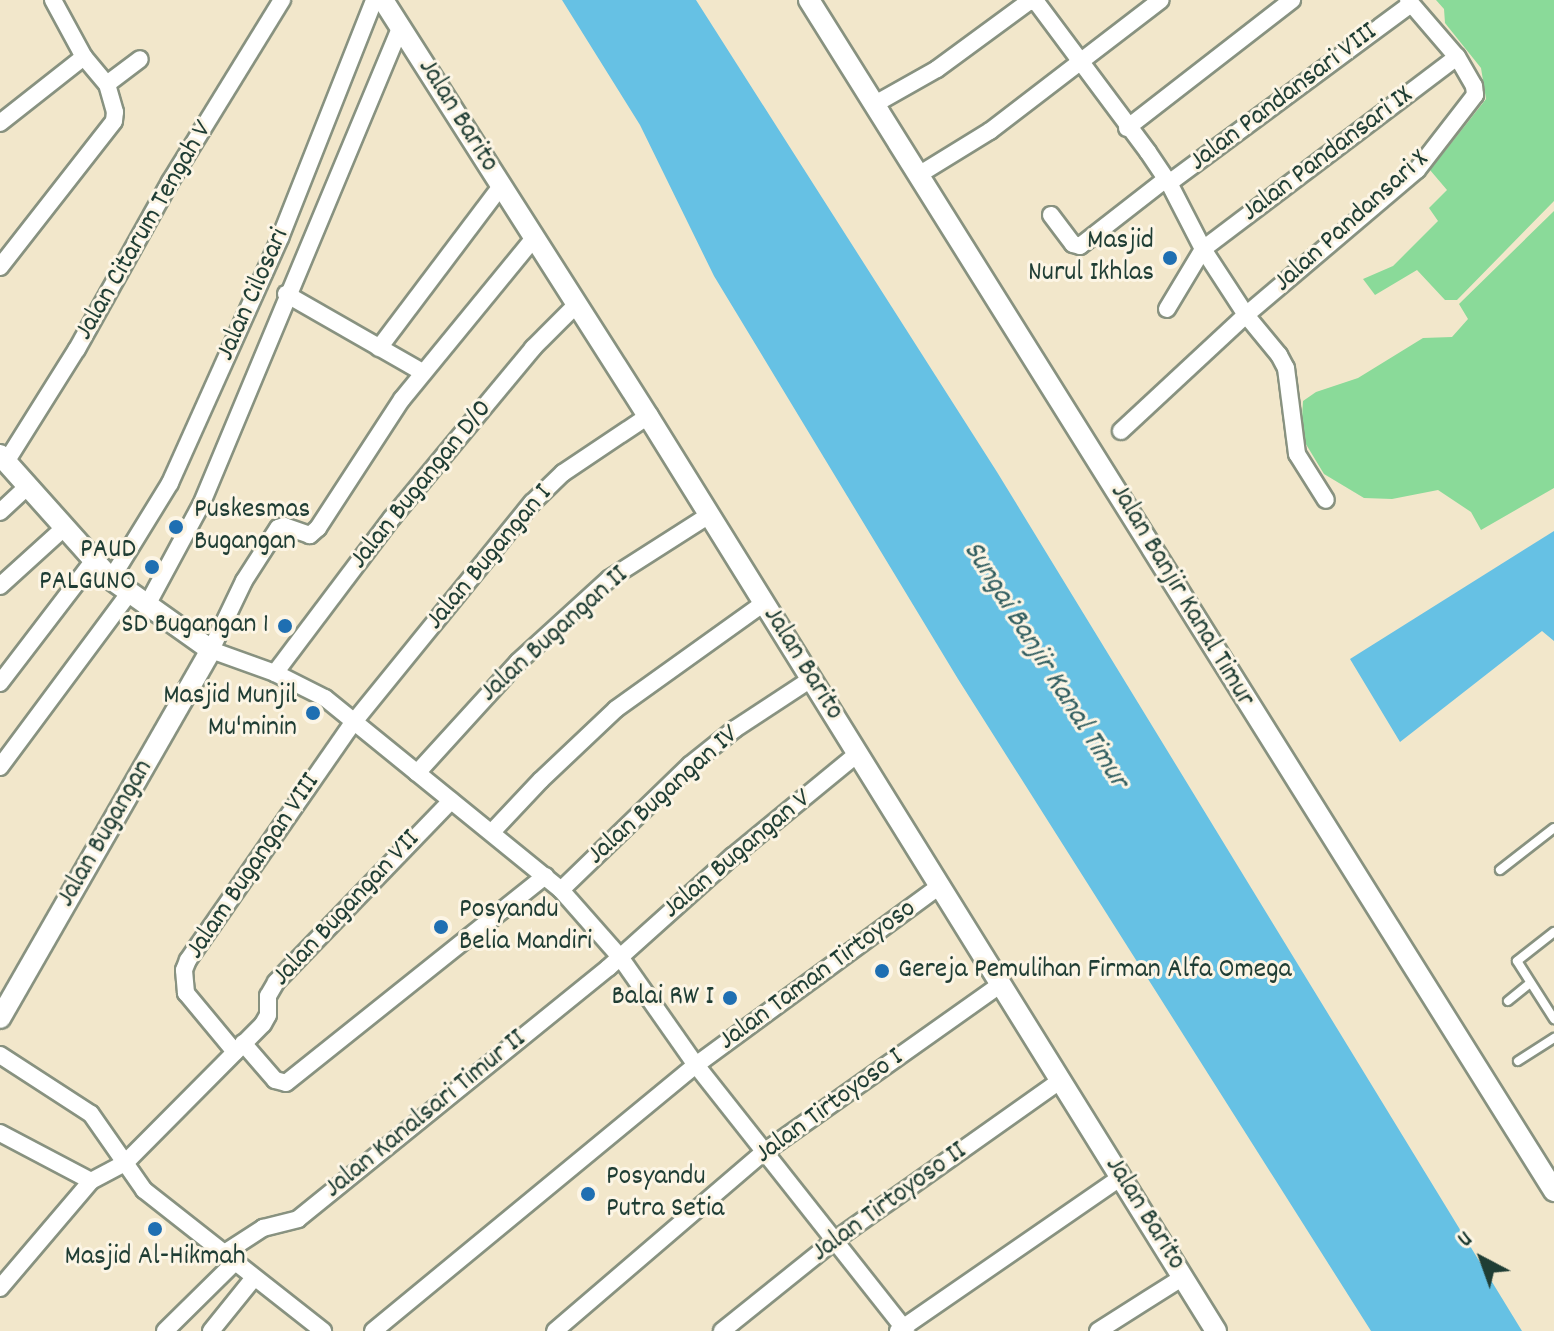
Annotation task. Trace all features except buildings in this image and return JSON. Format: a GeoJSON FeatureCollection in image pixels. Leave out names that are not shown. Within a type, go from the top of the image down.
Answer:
{"type":"FeatureCollection","features":[{"type":"Feature","properties":{"kind":"street"},"geometry":{"type":"LineString","coordinates":[[0,267],[114,121],[115,112],[107,84],[84,57],[53,0]]}},
{"type":"Feature","properties":{"kind":"street","name":"Jalan Citarum Tengah V"},"geometry":{"type":"LineString","coordinates":[[3,458],[77,349],[170,182],[282,0]]}},
{"type":"Feature","properties":{"kind":"street","name":"Jalan Cilosari"},"geometry":{"type":"LineString","coordinates":[[111,579],[170,483],[271,260],[374,0]]}},
{"type":"Feature","properties":{"kind":"street","name":"Jalan Barito"},"geometry":{"type":"LineString","coordinates":[[383,0],[648,416],[1216,1331]]}},
{"type":"Feature","properties":{"kind":"street","name":"Jalan Banjir Kanal Timur"},"geometry":{"type":"LineString","coordinates":[[809,0],[1554,1191]]}},
{"type":"Feature","properties":{"kind":"street"},"geometry":{"type":"LineString","coordinates":[[920,174],[978,138],[1082,63],[1161,0]]}},
{"type":"Feature","properties":{"kind":"street"},"geometry":{"type":"LineString","coordinates":[[1127,128],[1292,0]]}},
{"type":"Feature","properties":{"kind":"street"},"geometry":{"type":"LineString","coordinates":[[875,104],[937,69],[1030,1]]}},
{"type":"Feature","properties":{"kind":"street","name":"Jalan Pandansari VIII"},"geometry":{"type":"LineString","coordinates":[[1030,1],[1037,3],[1168,181],[1410,2]]}},
{"type":"Feature","properties":{"kind":"street"},"geometry":{"type":"LineString","coordinates":[[1410,2],[1457,57]]}},
{"type":"Feature","properties":{"kind":"street","name":"Jalan Cilosari"},"geometry":{"type":"LineString","coordinates":[[146,607],[201,505],[295,272],[401,26]]}},
{"type":"Feature","properties":{"kind":"street"},"geometry":{"type":"LineString","coordinates":[[0,123],[84,57]]}},
{"type":"Feature","properties":{"kind":"street","name":"Jalan Pandansari IX"},"geometry":{"type":"LineString","coordinates":[[1203,249],[1457,57]]}},
{"type":"Feature","properties":{"kind":"street","name":"Jalan Pandansari X"},"geometry":{"type":"LineString","coordinates":[[1203,249],[1246,315],[1427,159],[1476,93],[1457,57]]}},
{"type":"Feature","properties":{"kind":"street"},"geometry":{"type":"LineString","coordinates":[[107,84],[140,59]]}},
{"type":"Feature","properties":{"kind":"street"},"geometry":{"type":"LineString","coordinates":[[325,122],[354,133]]}},
{"type":"Feature","properties":{"kind":"street"},"geometry":{"type":"LineString","coordinates":[[1051,215],[1073,244],[1080,246],[1168,181],[1203,249],[1167,309]]}},
{"type":"Feature","properties":{"kind":"street"},"geometry":{"type":"LineString","coordinates":[[379,348],[501,186]]}},
{"type":"Feature","properties":{"kind":"street"},"geometry":{"type":"LineString","coordinates":[[211,650],[244,581],[275,533],[283,526],[310,535],[318,528],[422,372],[534,238]]}},
{"type":"Feature","properties":{"kind":"street"},"geometry":{"type":"LineString","coordinates":[[271,260],[295,272]]}},
{"type":"Feature","properties":{"kind":"street"},"geometry":{"type":"LineString","coordinates":[[286,294],[422,372]]}},
{"type":"Feature","properties":{"kind":"street","name":"Jalan Bugangan D/0"},"geometry":{"type":"LineString","coordinates":[[275,673],[392,518],[533,348],[577,304]]}},
{"type":"Feature","properties":{"kind":"street"},"geometry":{"type":"LineString","coordinates":[[1121,431],[1246,315],[1286,368],[1294,445],[1326,500]]}},
{"type":"Feature","properties":{"kind":"street","name":"Jalan Bugangan I"},"geometry":{"type":"LineString","coordinates":[[353,723],[544,489],[648,416]]}},
{"type":"Feature","properties":{"kind":"street"},"geometry":{"type":"LineString","coordinates":[[3,458],[111,579],[146,607],[211,650],[275,673],[325,698],[561,890],[620,957],[696,1065],[903,1330],[1121,1177]]}},
{"type":"Feature","properties":{"kind":"street"},"geometry":{"type":"LineString","coordinates":[[0,512],[28,486]]}},
{"type":"Feature","properties":{"kind":"street","name":"Jalan Bugangan II"},"geometry":{"type":"LineString","coordinates":[[417,773],[518,662],[609,579],[709,515]]}},
{"type":"Feature","properties":{"kind":"street"},"geometry":{"type":"LineString","coordinates":[[0,586],[65,527]]}},
{"type":"Feature","properties":{"kind":"street"},"geometry":{"type":"LineString","coordinates":[[0,683],[94,560]]}},
{"type":"Feature","properties":{"kind":"street"},"geometry":{"type":"LineString","coordinates":[[0,767],[129,593]]}},
{"type":"Feature","properties":{"kind":"street"},"geometry":{"type":"LineString","coordinates":[[492,832],[541,780],[616,709],[764,603]]}},
{"type":"Feature","properties":{"kind":"street","name":"Jalan Bugangan"},"geometry":{"type":"LineString","coordinates":[[0,1018],[211,650]]}},
{"type":"Feature","properties":{"kind":"street","name":"Jalan Bugangan IV"},"geometry":{"type":"LineString","coordinates":[[561,890],[690,765],[735,729],[811,679]]}},
{"type":"Feature","properties":{"kind":"street","name":"Jalam Bugangan VIII"},"geometry":{"type":"LineString","coordinates":[[353,723],[184,970],[184,983],[191,1001],[275,1080],[286,1083],[545,876]]}},
{"type":"Feature","properties":{"kind":"street","name":"Jalan Bugangan V"},"geometry":{"type":"LineString","coordinates":[[620,957],[733,856],[857,754]]}},
{"type":"Feature","properties":{"kind":"street","name":"Jalan Bugangan VII"},"geometry":{"type":"LineString","coordinates":[[0,1288],[51,1223],[91,1181],[126,1162],[267,1019],[268,996],[276,982],[451,801]]}},
{"type":"Feature","properties":{"kind":"street","name":"Jalan Taman Tirtoyoso"},"geometry":{"type":"LineString","coordinates":[[373,1331],[696,1065],[940,886]]}},
{"type":"Feature","properties":{"kind":"street","name":"Jalan Kanalsari Timur II"},"geometry":{"type":"LineString","coordinates":[[165,1331],[228,1258],[263,1228],[298,1219],[620,957]]}},
{"type":"Feature","properties":{"kind":"street","name":"Jalan Tirtoyoso I"},"geometry":{"type":"LineString","coordinates":[[555,1331],[764,1152],[1001,984]]}},
{"type":"Feature","properties":{"kind":"street"},"geometry":{"type":"LineString","coordinates":[[0,1055],[91,1114],[144,1190],[253,1279],[323,1331]]}},
{"type":"Feature","properties":{"kind":"street","name":"Jalan Tirtoyoso II"},"geometry":{"type":"LineString","coordinates":[[722,1331],[835,1240],[1061,1080]]}},
{"type":"Feature","properties":{"kind":"street"},"geometry":{"type":"LineString","coordinates":[[0,1133],[91,1181]]}},
{"type":"Feature","properties":{"kind":"street"},"geometry":{"type":"LineString","coordinates":[[1098,1331],[1183,1277]]}},
{"type":"Feature","properties":{"kind":"street"},"geometry":{"type":"LineString","coordinates":[[211,1331],[253,1279]]}},
{"type":"Feature","properties":{"kind":"street"},"geometry":{"type":"LineString","coordinates":[[291,1331],[301,1315]]}},
{"type":"Feature","properties":{"kind":"lane"},"geometry":{"type":"LineString","coordinates":[[1500,870],[1554,828]]}},
{"type":"Feature","properties":{"kind":"lane"},"geometry":{"type":"LineString","coordinates":[[1554,932],[1517,960],[1525,988],[1554,1019]]}},
{"type":"Feature","properties":{"kind":"lane"},"geometry":{"type":"LineString","coordinates":[[1508,1001],[1525,988]]}},
{"type":"Feature","properties":{"kind":"lane"},"geometry":{"type":"LineString","coordinates":[[1518,1061],[1550,1041]]}},
{"type":"Feature","properties":{"kind":"green space"},"geometry":{"type":"Polygon","coordinates":[[[1436,0],[1554,0],[1554,201],[1457,300],[1445,300],[1417,270],[1375,295],[1363,279],[1393,266],[1438,221],[1429,208],[1447,190],[1430,170],[1486,99],[1481,68],[1445,23],[1444,9],[1436,0]]]}},
{"type":"Feature","properties":{"kind":"green space"},"geometry":{"type":"Polygon","coordinates":[[[1554,211],[1554,488],[1481,530],[1471,512],[1438,490],[1392,499],[1364,498],[1324,474],[1301,436],[1303,401],[1316,392],[1358,378],[1423,338],[1452,337],[1468,319],[1459,304],[1554,211]]]}},
{"type":"Feature","properties":{"kind":"water","name":"Sungai Banjir Kanal Timur"},"geometry":{"type":"Polygon","coordinates":[[[562,0],[696,0],[997,472],[1522,1331],[1371,1331],[958,679],[714,276],[640,125],[562,0]]]}},
{"type":"Feature","properties":{"kind":"water"},"geometry":{"type":"Polygon","coordinates":[[[1554,531],[1554,641],[1542,631],[1400,742],[1350,659],[1554,531]]]}},
{"type":"Feature","properties":{"kind":"place","name":"Masjid Nurul Ikhlas"},"geometry":{"type":"Point","coordinates":[1170,258]}},
{"type":"Feature","properties":{"kind":"place","name":"Puskesmas Bugangan"},"geometry":{"type":"Point","coordinates":[176,527]}},
{"type":"Feature","properties":{"kind":"place","name":"PAUD PALGUNO"},"geometry":{"type":"Point","coordinates":[152,567]}},
{"type":"Feature","properties":{"kind":"place","name":"SD Bugangan 1"},"geometry":{"type":"Point","coordinates":[285,626]}},
{"type":"Feature","properties":{"kind":"place","name":"Masjid Munjil Mu'minin"},"geometry":{"type":"Point","coordinates":[313,713]}},
{"type":"Feature","properties":{"kind":"place","name":"Posyandu Belia Mandiri"},"geometry":{"type":"Point","coordinates":[441,927]}},
{"type":"Feature","properties":{"kind":"place","name":"Gereja Pemulihan Firman Alfa Omega"},"geometry":{"type":"Point","coordinates":[882,971]}},
{"type":"Feature","properties":{"kind":"place","name":"Balai RW I"},"geometry":{"type":"Point","coordinates":[730,998]}},
{"type":"Feature","properties":{"kind":"place","name":"Posyandu Putra Setia"},"geometry":{"type":"Point","coordinates":[588,1194]}},
{"type":"Feature","properties":{"kind":"place","name":"Masjid Al-Hikmah"},"geometry":{"type":"Point","coordinates":[155,1229]}}]}
